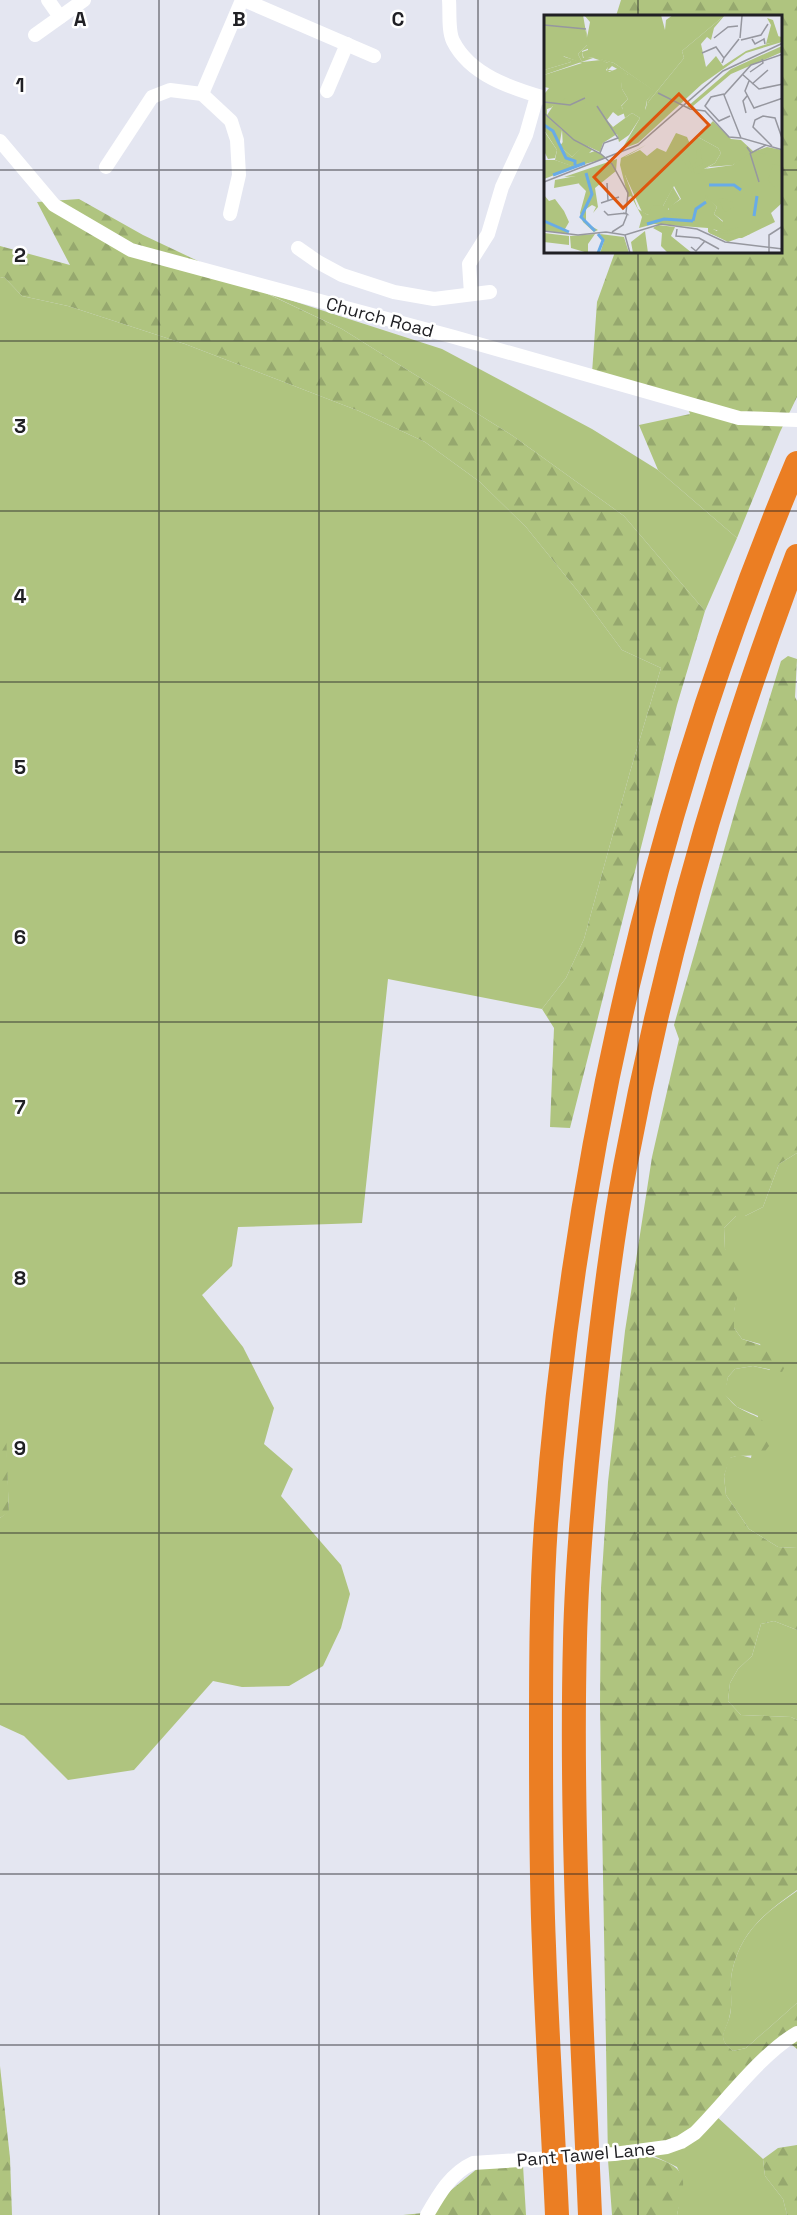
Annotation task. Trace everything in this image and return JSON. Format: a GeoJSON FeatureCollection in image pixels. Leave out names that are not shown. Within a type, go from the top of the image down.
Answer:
{"type":"FeatureCollection","features":[{"type":"Feature","properties":{"kind":"highway"},"geometry":{"type":"LineString","coordinates":[[557,2215],[543,1943],[541,1664],[546,1527],[568,1311],[613,1048],[647,903],[687,762],[722,658],[770,528],[797,463]]}},
{"type":"Feature","properties":{"kind":"highway"},"geometry":{"type":"LineString","coordinates":[[590,2215],[575,1852],[575,1637],[583,1491],[604,1297],[627,1156],[659,1005],[699,849],[763,647],[797,556]]}},
{"type":"Feature","properties":{"kind":"street"},"geometry":{"type":"LineString","coordinates":[[48,0],[60,17]]}},
{"type":"Feature","properties":{"kind":"street"},"geometry":{"type":"LineString","coordinates":[[35,35],[84,0]]}},
{"type":"Feature","properties":{"kind":"street"},"geometry":{"type":"LineString","coordinates":[[202,94],[243,0],[374,56]]}},
{"type":"Feature","properties":{"kind":"street"},"geometry":{"type":"LineString","coordinates":[[449,0],[452,39],[467,62],[488,77],[541,97],[502,187],[488,234],[469,264],[471,294]]}},
{"type":"Feature","properties":{"kind":"street"},"geometry":{"type":"LineString","coordinates":[[327,91],[347,44]]}},
{"type":"Feature","properties":{"kind":"street"},"geometry":{"type":"LineString","coordinates":[[106,167],[152,98],[170,90],[202,94],[231,121],[237,140],[240,175],[230,214]]}},
{"type":"Feature","properties":{"kind":"street","name":"Church Road"},"geometry":{"type":"LineString","coordinates":[[0,141],[54,205],[132,250],[454,337],[739,418],[797,420]]}},
{"type":"Feature","properties":{"kind":"street"},"geometry":{"type":"LineString","coordinates":[[298,248],[328,268],[394,292],[434,299],[490,292]]}},
{"type":"Feature","properties":{"kind":"street","name":"Pant Tawel Lane"},"geometry":{"type":"LineString","coordinates":[[427,2215],[460,2169],[473,2163],[642,2150],[667,2147],[681,2142],[695,2133],[770,2054],[797,2033]]}},
{"type":"Feature","properties":{"kind":"green space"},"geometry":{"type":"Polygon","coordinates":[[[621,0],[797,0],[797,397],[780,432],[737,538],[658,470],[639,425],[690,414],[683,396],[592,373],[597,302],[614,254],[782,254],[782,15],[616,15],[621,0]]]}},
{"type":"Feature","properties":{"kind":"green space"},"geometry":{"type":"Polygon","coordinates":[[[79,199],[143,235],[342,329],[513,436],[624,516],[705,611],[677,705],[570,1128],[550,1127],[554,1028],[542,1009],[566,978],[584,939],[661,668],[622,650],[526,527],[480,482],[425,442],[359,411],[185,344],[68,306],[22,296],[4,277],[0,278],[0,246],[70,265],[37,202],[79,199]]]}},
{"type":"Feature","properties":{"kind":"green space"},"geometry":{"type":"Polygon","coordinates":[[[4,277],[22,296],[68,306],[185,344],[359,411],[425,442],[480,482],[526,527],[622,650],[661,668],[584,939],[566,978],[542,1009],[388,979],[362,1223],[238,1227],[232,1266],[202,1295],[243,1347],[274,1408],[264,1444],[293,1469],[281,1496],[341,1565],[350,1594],[341,1628],[323,1666],[289,1686],[242,1687],[213,1681],[134,1770],[68,1780],[24,1736],[0,1725],[0,1518],[9,1511],[5,1431],[0,1431],[0,278],[4,277]]]}},
{"type":"Feature","properties":{"kind":"green space"},"geometry":{"type":"Polygon","coordinates":[[[262,291],[442,349],[592,429],[658,470],[737,538],[705,611],[624,516],[513,436],[342,329],[262,291]]]}},
{"type":"Feature","properties":{"kind":"green space"},"geometry":{"type":"Polygon","coordinates":[[[788,656],[797,659],[795,697],[797,701],[797,1153],[779,1164],[763,1207],[745,1216],[736,1216],[724,1228],[725,1249],[739,1265],[741,1282],[734,1311],[734,1328],[742,1339],[779,1351],[787,1363],[782,1372],[753,1366],[735,1369],[728,1377],[725,1394],[737,1407],[764,1422],[772,1442],[763,1454],[730,1458],[724,1476],[726,1495],[749,1529],[778,1547],[797,1548],[797,1630],[774,1621],[761,1624],[752,1656],[738,1669],[730,1683],[728,1701],[741,1715],[791,1717],[797,1720],[797,1890],[764,1916],[741,1946],[732,1972],[731,2009],[723,2038],[733,2051],[746,2048],[797,2003],[797,2049],[786,2040],[695,2133],[632,2152],[663,2160],[681,2174],[683,2190],[677,2215],[612,2215],[608,2160],[600,1705],[601,1588],[608,1482],[625,1331],[652,1157],[679,1039],[674,1025],[781,661],[788,656]]]}},
{"type":"Feature","properties":{"kind":"green space"},"geometry":{"type":"Polygon","coordinates":[[[797,1153],[797,1548],[778,1547],[749,1529],[726,1495],[724,1476],[729,1458],[740,1455],[751,1458],[758,1416],[737,1407],[724,1394],[728,1377],[735,1369],[753,1366],[770,1370],[760,1344],[742,1339],[734,1328],[736,1299],[725,1249],[724,1228],[736,1216],[745,1216],[763,1207],[779,1164],[797,1153]]]}},
{"type":"Feature","properties":{"kind":"green space"},"geometry":{"type":"Polygon","coordinates":[[[0,1431],[6,1431],[9,1512],[0,1518],[0,1431]]]}},
{"type":"Feature","properties":{"kind":"green space"},"geometry":{"type":"Polygon","coordinates":[[[774,1621],[797,1630],[797,1720],[791,1717],[741,1715],[728,1701],[730,1683],[738,1669],[752,1656],[761,1624],[774,1621]]]}},
{"type":"Feature","properties":{"kind":"green space"},"geometry":{"type":"Polygon","coordinates":[[[797,1891],[797,2003],[746,2048],[733,2051],[724,2042],[723,2034],[730,2015],[731,1977],[736,1958],[748,1935],[764,1916],[797,1891]]]}},
{"type":"Feature","properties":{"kind":"green space"},"geometry":{"type":"Polygon","coordinates":[[[0,2066],[10,2158],[12,2215],[0,2215],[0,2066]]]}},
{"type":"Feature","properties":{"kind":"green space"},"geometry":{"type":"Polygon","coordinates":[[[716,2116],[763,2159],[765,2176],[783,2199],[787,2215],[677,2215],[683,2181],[677,2167],[642,2150],[716,2116]]]}},
{"type":"Feature","properties":{"kind":"green space"},"geometry":{"type":"Polygon","coordinates":[[[797,2145],[797,2215],[787,2215],[783,2199],[765,2176],[763,2159],[778,2148],[797,2145]]]}},
{"type":"Feature","properties":{"kind":"green space"},"geometry":{"type":"Polygon","coordinates":[[[483,2164],[523,2165],[526,2215],[403,2215],[423,2213],[483,2164]]]}}]}
